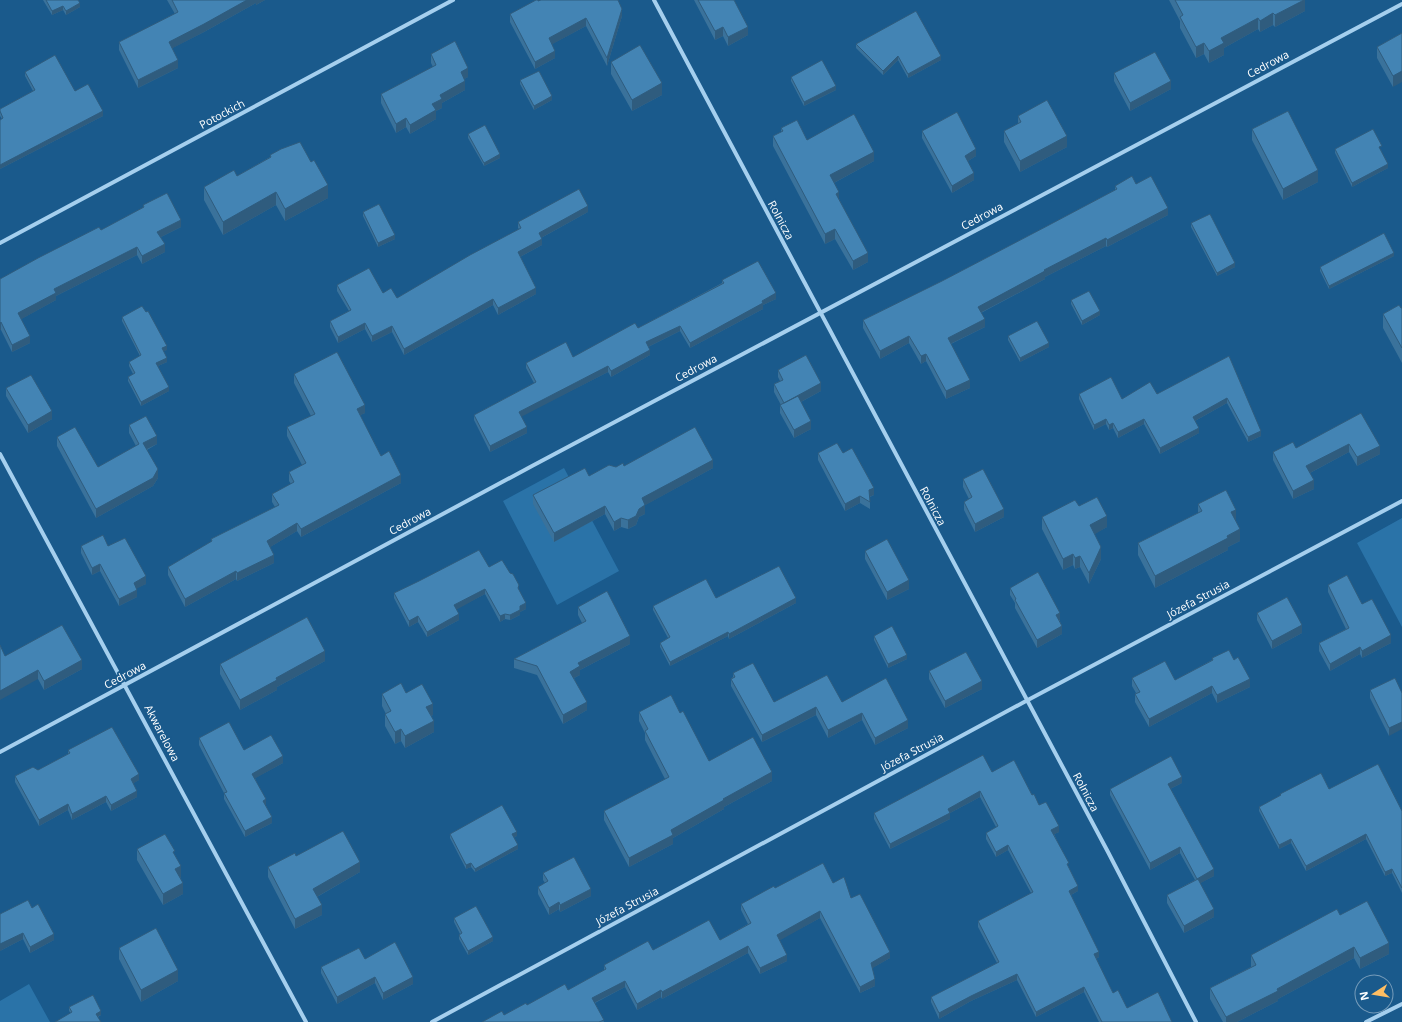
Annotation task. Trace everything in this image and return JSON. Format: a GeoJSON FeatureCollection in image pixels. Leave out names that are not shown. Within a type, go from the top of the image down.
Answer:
{"type":"FeatureCollection","features":[{"type":"Feature","properties":{"kind":"street","name":"Potockich"},"geometry":{"type":"LineString","coordinates":[[0,243],[453,0]]}},
{"type":"Feature","properties":{"kind":"street","name":"Rolnicza"},"geometry":{"type":"LineString","coordinates":[[654,0],[1026,701],[1108,852],[1196,1022]]}},
{"type":"Feature","properties":{"kind":"street","name":"Cedrowa"},"geometry":{"type":"LineString","coordinates":[[0,752],[820,313],[1402,4]]}},
{"type":"Feature","properties":{"kind":"street","name":"Akwarelowa"},"geometry":{"type":"LineString","coordinates":[[0,454],[126,685],[306,1022]]}},
{"type":"Feature","properties":{"kind":"street","name":"Józefa Strusia"},"geometry":{"type":"LineString","coordinates":[[432,1022],[1026,701],[1402,501]]}},
{"type":"Feature","properties":{"kind":"street"},"geometry":{"type":"LineString","coordinates":[[1366,1022],[1402,1004]]}},
{"type":"Feature","properties":{"kind":"shaded area"},"geometry":{"type":"Polygon","coordinates":[[[564,468],[619,571],[557,605],[503,501],[564,468]]]}},
{"type":"Feature","properties":{"kind":"shaded area"},"geometry":{"type":"Polygon","coordinates":[[[1402,518],[1402,627],[1357,543],[1402,518]]]}},
{"type":"Feature","properties":{"kind":"shaded area"},"geometry":{"type":"Polygon","coordinates":[[[29,984],[50,1022],[0,1022],[0,1001],[29,984]]]}},
{"type":"Feature","properties":{"kind":"building"},"geometry":{"type":"Polygon","coordinates":[[[46,0],[78,0],[80,3],[66,11],[63,6],[52,11],[46,0]]]}},
{"type":"Feature","properties":{"kind":"building"},"geometry":{"type":"Polygon","coordinates":[[[172,0],[247,0],[169,42],[178,60],[138,80],[119,42],[178,12],[172,0]]]}},
{"type":"Feature","properties":{"kind":"building"},"geometry":{"type":"Polygon","coordinates":[[[536,0],[618,0],[622,9],[607,58],[586,18],[549,38],[555,51],[535,62],[510,14],[536,0]]]}},
{"type":"Feature","properties":{"kind":"building"},"geometry":{"type":"Polygon","coordinates":[[[698,0],[734,0],[748,27],[728,37],[723,27],[715,31],[698,0]]]}},
{"type":"Feature","properties":{"kind":"building"},"geometry":{"type":"Polygon","coordinates":[[[1175,0],[1304,0],[1275,15],[1273,13],[1260,21],[1258,18],[1221,38],[1224,43],[1209,51],[1204,43],[1196,47],[1180,17],[1183,15],[1175,0]]]}},
{"type":"Feature","properties":{"kind":"building"},"geometry":{"type":"Polygon","coordinates":[[[916,11],[941,56],[908,74],[898,56],[883,71],[856,44],[916,11]]]}},
{"type":"Feature","properties":{"kind":"building"},"geometry":{"type":"Polygon","coordinates":[[[1402,33],[1402,71],[1393,76],[1377,47],[1402,33]]]}},
{"type":"Feature","properties":{"kind":"building"},"geometry":{"type":"Polygon","coordinates":[[[455,41],[468,68],[461,72],[465,81],[440,95],[442,99],[432,104],[436,110],[410,125],[406,118],[396,124],[381,94],[436,65],[431,54],[455,41]]]}},
{"type":"Feature","properties":{"kind":"building"},"geometry":{"type":"Polygon","coordinates":[[[640,45],[662,83],[632,100],[611,62],[640,45]]]}},
{"type":"Feature","properties":{"kind":"building"},"geometry":{"type":"Polygon","coordinates":[[[1155,52],[1171,81],[1130,103],[1114,73],[1155,52]]]}},
{"type":"Feature","properties":{"kind":"building"},"geometry":{"type":"Polygon","coordinates":[[[55,55],[75,91],[88,84],[103,111],[0,165],[0,120],[3,118],[0,109],[35,90],[25,72],[55,55]]]}},
{"type":"Feature","properties":{"kind":"building"},"geometry":{"type":"Polygon","coordinates":[[[822,60],[836,86],[804,102],[791,77],[822,60]]]}},
{"type":"Feature","properties":{"kind":"building"},"geometry":{"type":"Polygon","coordinates":[[[539,71],[552,96],[534,106],[520,80],[539,71]]]}},
{"type":"Feature","properties":{"kind":"building"},"geometry":{"type":"Polygon","coordinates":[[[1047,100],[1067,136],[1020,161],[1004,131],[1021,122],[1018,116],[1047,100]]]}},
{"type":"Feature","properties":{"kind":"building"},"geometry":{"type":"Polygon","coordinates":[[[1288,111],[1318,170],[1283,189],[1252,129],[1288,111]]]}},
{"type":"Feature","properties":{"kind":"building"},"geometry":{"type":"Polygon","coordinates":[[[957,112],[976,149],[965,156],[974,173],[952,186],[922,131],[957,112]]]}},
{"type":"Feature","properties":{"kind":"building"},"geometry":{"type":"Polygon","coordinates":[[[854,114],[874,152],[830,175],[839,192],[836,194],[868,253],[853,261],[835,229],[825,234],[773,136],[783,131],[781,128],[797,120],[807,140],[854,114]]]}},
{"type":"Feature","properties":{"kind":"building"},"geometry":{"type":"Polygon","coordinates":[[[485,125],[500,154],[484,163],[468,134],[485,125]]]}},
{"type":"Feature","properties":{"kind":"building"},"geometry":{"type":"Polygon","coordinates":[[[1373,129],[1382,146],[1379,147],[1388,164],[1352,183],[1335,149],[1373,129]]]}},
{"type":"Feature","properties":{"kind":"building"},"geometry":{"type":"Polygon","coordinates":[[[300,142],[311,162],[314,160],[328,185],[285,209],[276,192],[223,222],[204,187],[234,170],[237,176],[271,157],[270,155],[281,149],[300,142]]]}},
{"type":"Feature","properties":{"kind":"building"},"geometry":{"type":"Polygon","coordinates":[[[1132,176],[1136,184],[1151,176],[1168,208],[1107,240],[1106,238],[1044,270],[1045,271],[978,307],[985,319],[948,338],[970,380],[946,391],[926,354],[921,356],[909,336],[880,351],[863,320],[942,281],[1117,189],[1115,186],[1132,176]]]}},
{"type":"Feature","properties":{"kind":"building"},"geometry":{"type":"Polygon","coordinates":[[[579,189],[588,206],[539,233],[542,239],[518,252],[536,288],[498,308],[493,299],[404,349],[392,326],[372,336],[365,323],[338,337],[330,321],[351,310],[337,285],[369,268],[383,293],[391,288],[397,298],[470,255],[521,228],[518,222],[579,189]]]}},
{"type":"Feature","properties":{"kind":"building"},"geometry":{"type":"Polygon","coordinates":[[[167,193],[181,220],[157,232],[165,244],[142,256],[137,247],[54,289],[56,293],[18,313],[30,336],[12,345],[1,322],[0,323],[0,279],[99,227],[101,230],[144,207],[143,205],[167,193]]]}},
{"type":"Feature","properties":{"kind":"building"},"geometry":{"type":"Polygon","coordinates":[[[379,204],[395,235],[378,243],[363,212],[379,204]]]}},
{"type":"Feature","properties":{"kind":"building"},"geometry":{"type":"Polygon","coordinates":[[[1210,214],[1235,263],[1217,273],[1191,223],[1210,214]]]}},
{"type":"Feature","properties":{"kind":"building"},"geometry":{"type":"Polygon","coordinates":[[[1384,233],[1394,253],[1329,286],[1320,267],[1384,233]]]}},
{"type":"Feature","properties":{"kind":"building"},"geometry":{"type":"Polygon","coordinates":[[[758,261],[776,293],[762,301],[763,303],[690,343],[680,326],[646,342],[650,350],[611,371],[608,366],[519,412],[527,427],[490,446],[474,415],[536,382],[526,363],[566,342],[573,357],[635,323],[638,328],[724,283],[722,280],[758,261]]]}},
{"type":"Feature","properties":{"kind":"building"},"geometry":{"type":"Polygon","coordinates":[[[1089,291],[1100,311],[1082,321],[1071,300],[1089,291]]]}},
{"type":"Feature","properties":{"kind":"building"},"geometry":{"type":"Polygon","coordinates":[[[1399,305],[1402,308],[1402,348],[1383,314],[1399,305]]]}},
{"type":"Feature","properties":{"kind":"building"},"geometry":{"type":"Polygon","coordinates":[[[142,306],[146,312],[148,311],[167,346],[162,348],[167,358],[156,363],[169,387],[141,402],[128,377],[135,373],[129,362],[141,355],[122,317],[142,306]]]}},
{"type":"Feature","properties":{"kind":"building"},"geometry":{"type":"Polygon","coordinates":[[[1037,321],[1049,343],[1020,358],[1008,336],[1037,321]]]}},
{"type":"Feature","properties":{"kind":"building"},"geometry":{"type":"Polygon","coordinates":[[[337,352],[365,405],[357,409],[381,456],[389,451],[401,475],[301,529],[297,523],[267,541],[274,555],[237,573],[236,571],[185,599],[168,567],[212,541],[211,539],[279,505],[272,494],[294,482],[289,472],[306,463],[287,427],[315,414],[294,374],[337,352]]]}},
{"type":"Feature","properties":{"kind":"building"},"geometry":{"type":"Polygon","coordinates":[[[806,355],[821,383],[784,403],[774,384],[783,380],[778,370],[806,355]]]}},
{"type":"Feature","properties":{"kind":"building"},"geometry":{"type":"Polygon","coordinates":[[[1229,356],[1261,431],[1248,437],[1227,398],[1193,417],[1199,428],[1160,448],[1144,419],[1118,432],[1113,423],[1109,425],[1106,419],[1094,425],[1079,394],[1111,377],[1122,399],[1150,382],[1157,394],[1229,356]]]}},
{"type":"Feature","properties":{"kind":"building"},"geometry":{"type":"Polygon","coordinates":[[[31,375],[52,411],[28,425],[6,388],[31,375]]]}},
{"type":"Feature","properties":{"kind":"building"},"geometry":{"type":"Polygon","coordinates":[[[798,396],[811,421],[794,430],[780,405],[798,396]]]}},
{"type":"Feature","properties":{"kind":"building"},"geometry":{"type":"Polygon","coordinates":[[[1361,413],[1380,446],[1357,457],[1349,444],[1306,466],[1314,480],[1293,491],[1273,452],[1293,442],[1296,448],[1361,413]]]}},
{"type":"Feature","properties":{"kind":"building"},"geometry":{"type":"Polygon","coordinates":[[[146,416],[157,436],[143,443],[158,469],[153,478],[96,509],[57,437],[75,427],[98,467],[139,444],[129,425],[146,416]]]}},
{"type":"Feature","properties":{"kind":"building"},"geometry":{"type":"Polygon","coordinates":[[[695,427],[713,460],[642,498],[645,505],[639,509],[636,516],[628,520],[621,518],[614,522],[605,506],[554,533],[533,495],[585,468],[589,476],[609,465],[616,467],[623,463],[624,466],[695,427]]]}},
{"type":"Feature","properties":{"kind":"building"},"geometry":{"type":"Polygon","coordinates":[[[837,443],[843,453],[852,448],[874,488],[869,490],[870,502],[860,496],[845,504],[818,453],[837,443]]]}},
{"type":"Feature","properties":{"kind":"building"},"geometry":{"type":"Polygon","coordinates":[[[983,469],[1004,509],[975,524],[964,502],[972,497],[963,479],[983,469]]]}},
{"type":"Feature","properties":{"kind":"building"},"geometry":{"type":"Polygon","coordinates":[[[1226,490],[1236,510],[1231,512],[1240,529],[1227,536],[1228,538],[1155,576],[1138,543],[1202,511],[1198,504],[1226,490]]]}},
{"type":"Feature","properties":{"kind":"building"},"geometry":{"type":"Polygon","coordinates":[[[1097,497],[1107,516],[1090,525],[1101,547],[1089,573],[1080,556],[1075,558],[1073,554],[1063,559],[1042,517],[1075,500],[1079,506],[1097,497]]]}},
{"type":"Feature","properties":{"kind":"building"},"geometry":{"type":"Polygon","coordinates":[[[103,535],[108,546],[125,538],[146,576],[134,583],[137,590],[119,599],[100,564],[92,568],[81,546],[103,535]]]}},
{"type":"Feature","properties":{"kind":"building"},"geometry":{"type":"Polygon","coordinates":[[[887,539],[909,580],[887,592],[865,551],[887,539]]]}},
{"type":"Feature","properties":{"kind":"building"},"geometry":{"type":"Polygon","coordinates":[[[479,550],[489,567],[502,560],[510,573],[513,574],[526,603],[520,606],[520,610],[510,615],[505,614],[500,616],[485,589],[454,605],[459,614],[427,632],[418,616],[409,621],[394,593],[479,550]]]}},
{"type":"Feature","properties":{"kind":"building"},"geometry":{"type":"Polygon","coordinates":[[[779,566],[796,598],[729,634],[728,632],[670,662],[660,643],[670,637],[653,606],[706,579],[716,598],[779,566]]]}},
{"type":"Feature","properties":{"kind":"building"},"geometry":{"type":"Polygon","coordinates":[[[1038,572],[1060,613],[1056,615],[1062,626],[1037,640],[1010,588],[1038,572]]]}},
{"type":"Feature","properties":{"kind":"building"},"geometry":{"type":"Polygon","coordinates":[[[1347,575],[1362,604],[1372,599],[1391,635],[1362,651],[1360,647],[1330,664],[1319,643],[1349,628],[1328,585],[1347,575]]]}},
{"type":"Feature","properties":{"kind":"building"},"geometry":{"type":"Polygon","coordinates":[[[607,591],[630,636],[578,663],[580,666],[570,672],[587,702],[563,715],[537,666],[514,659],[586,621],[578,607],[607,591]]]}},
{"type":"Feature","properties":{"kind":"building"},"geometry":{"type":"Polygon","coordinates":[[[1287,597],[1302,625],[1272,641],[1257,613],[1287,597]]]}},
{"type":"Feature","properties":{"kind":"building"},"geometry":{"type":"Polygon","coordinates":[[[307,617],[325,651],[240,700],[220,664],[307,617]]]}},
{"type":"Feature","properties":{"kind":"building"},"geometry":{"type":"Polygon","coordinates":[[[62,625],[82,660],[44,681],[38,670],[0,691],[0,645],[5,656],[62,625]]]}},
{"type":"Feature","properties":{"kind":"building"},"geometry":{"type":"Polygon","coordinates":[[[892,626],[907,655],[888,664],[874,636],[892,626]]]}},
{"type":"Feature","properties":{"kind":"building"},"geometry":{"type":"Polygon","coordinates":[[[1229,650],[1234,660],[1238,657],[1250,679],[1217,695],[1212,686],[1149,719],[1135,694],[1140,692],[1132,678],[1165,661],[1175,680],[1213,660],[1212,658],[1229,650]]]}},
{"type":"Feature","properties":{"kind":"building"},"geometry":{"type":"Polygon","coordinates":[[[966,652],[982,681],[945,701],[929,671],[966,652]]]}},
{"type":"Feature","properties":{"kind":"building"},"geometry":{"type":"Polygon","coordinates":[[[753,663],[774,702],[827,675],[842,702],[886,678],[908,720],[875,738],[862,713],[828,730],[816,707],[762,735],[731,679],[735,677],[733,673],[753,663]]]}},
{"type":"Feature","properties":{"kind":"building"},"geometry":{"type":"Polygon","coordinates":[[[1395,678],[1402,693],[1402,722],[1389,728],[1370,690],[1395,678]]]}},
{"type":"Feature","properties":{"kind":"building"},"geometry":{"type":"Polygon","coordinates":[[[401,683],[406,693],[422,684],[433,704],[426,707],[434,721],[405,736],[401,729],[395,732],[385,714],[391,711],[382,694],[401,683]]]}},
{"type":"Feature","properties":{"kind":"building"},"geometry":{"type":"Polygon","coordinates":[[[671,695],[680,713],[683,711],[709,761],[753,737],[772,772],[671,830],[673,835],[629,858],[604,811],[669,777],[645,731],[648,729],[639,712],[671,695]]]}},
{"type":"Feature","properties":{"kind":"building"},"geometry":{"type":"Polygon","coordinates":[[[229,722],[244,750],[271,735],[283,756],[252,774],[266,799],[263,801],[272,817],[245,831],[224,793],[227,792],[199,738],[229,722]]]}},
{"type":"Feature","properties":{"kind":"building"},"geometry":{"type":"Polygon","coordinates":[[[112,727],[139,774],[131,779],[137,791],[111,805],[106,796],[72,814],[68,804],[39,820],[15,776],[33,767],[38,770],[70,753],[68,750],[112,727]]]}},
{"type":"Feature","properties":{"kind":"building"},"geometry":{"type":"Polygon","coordinates":[[[983,755],[992,772],[1014,760],[1032,795],[1034,794],[1039,805],[1046,802],[1059,826],[1051,830],[1069,863],[1067,864],[1078,886],[1069,891],[1099,952],[1094,954],[1113,993],[1118,990],[1127,1008],[1158,992],[1172,1022],[1102,1022],[1084,987],[1036,1012],[1017,974],[939,1013],[931,997],[999,962],[978,921],[1033,892],[1008,845],[996,852],[986,833],[998,826],[980,791],[948,809],[950,813],[890,844],[874,813],[983,755]]]}},
{"type":"Feature","properties":{"kind":"building"},"geometry":{"type":"Polygon","coordinates":[[[1171,756],[1182,777],[1168,784],[1214,869],[1197,879],[1180,847],[1150,863],[1110,789],[1171,756]]]}},
{"type":"Feature","properties":{"kind":"building"},"geometry":{"type":"Polygon","coordinates":[[[1378,764],[1402,811],[1402,888],[1392,869],[1385,872],[1366,834],[1306,866],[1291,839],[1279,845],[1259,807],[1281,795],[1280,794],[1321,773],[1329,789],[1378,764]]]}},
{"type":"Feature","properties":{"kind":"building"},"geometry":{"type":"Polygon","coordinates":[[[502,805],[517,832],[512,834],[518,845],[475,869],[471,863],[466,865],[450,834],[502,805]]]}},
{"type":"Feature","properties":{"kind":"building"},"geometry":{"type":"Polygon","coordinates":[[[343,831],[360,862],[313,889],[322,905],[295,919],[268,867],[295,853],[296,856],[343,831]]]}},
{"type":"Feature","properties":{"kind":"building"},"geometry":{"type":"Polygon","coordinates":[[[165,834],[175,851],[173,852],[181,866],[175,869],[183,883],[163,894],[137,849],[165,834]]]}},
{"type":"Feature","properties":{"kind":"building"},"geometry":{"type":"Polygon","coordinates":[[[574,857],[591,889],[560,905],[559,902],[549,908],[538,887],[548,881],[543,873],[574,857]]]}},
{"type":"Feature","properties":{"kind":"building"},"geometry":{"type":"Polygon","coordinates":[[[823,863],[833,883],[844,877],[851,898],[860,894],[890,952],[871,963],[875,979],[860,987],[820,911],[777,935],[787,955],[760,968],[748,946],[662,992],[661,990],[637,1004],[625,981],[592,998],[604,1020],[599,1022],[482,1022],[502,1011],[504,1015],[526,1003],[527,1005],[565,984],[568,990],[606,969],[604,965],[648,941],[653,950],[709,920],[720,940],[751,923],[741,904],[774,886],[775,888],[823,863]]]}},
{"type":"Feature","properties":{"kind":"building"},"geometry":{"type":"Polygon","coordinates":[[[1198,879],[1214,909],[1184,926],[1167,895],[1198,879]]]}},
{"type":"Feature","properties":{"kind":"building"},"geometry":{"type":"Polygon","coordinates":[[[28,900],[32,908],[38,904],[54,934],[30,947],[23,933],[0,944],[0,914],[28,900]]]}},
{"type":"Feature","properties":{"kind":"building"},"geometry":{"type":"Polygon","coordinates":[[[1367,901],[1389,943],[1360,958],[1354,947],[1277,989],[1278,991],[1226,1017],[1210,988],[1256,965],[1251,955],[1337,909],[1340,915],[1367,901]]]}},
{"type":"Feature","properties":{"kind":"building"},"geometry":{"type":"Polygon","coordinates":[[[476,906],[493,937],[468,951],[459,935],[462,933],[454,918],[476,906]]]}},
{"type":"Feature","properties":{"kind":"building"},"geometry":{"type":"Polygon","coordinates":[[[156,928],[178,970],[141,990],[119,948],[156,928]]]}},
{"type":"Feature","properties":{"kind":"building"},"geometry":{"type":"Polygon","coordinates":[[[395,942],[413,977],[383,993],[375,977],[337,997],[321,967],[359,948],[365,959],[395,942]]]}},
{"type":"Feature","properties":{"kind":"building"},"geometry":{"type":"Polygon","coordinates":[[[93,995],[101,1011],[96,1014],[101,1022],[55,1022],[72,1012],[69,1007],[93,995]]]}}]}
